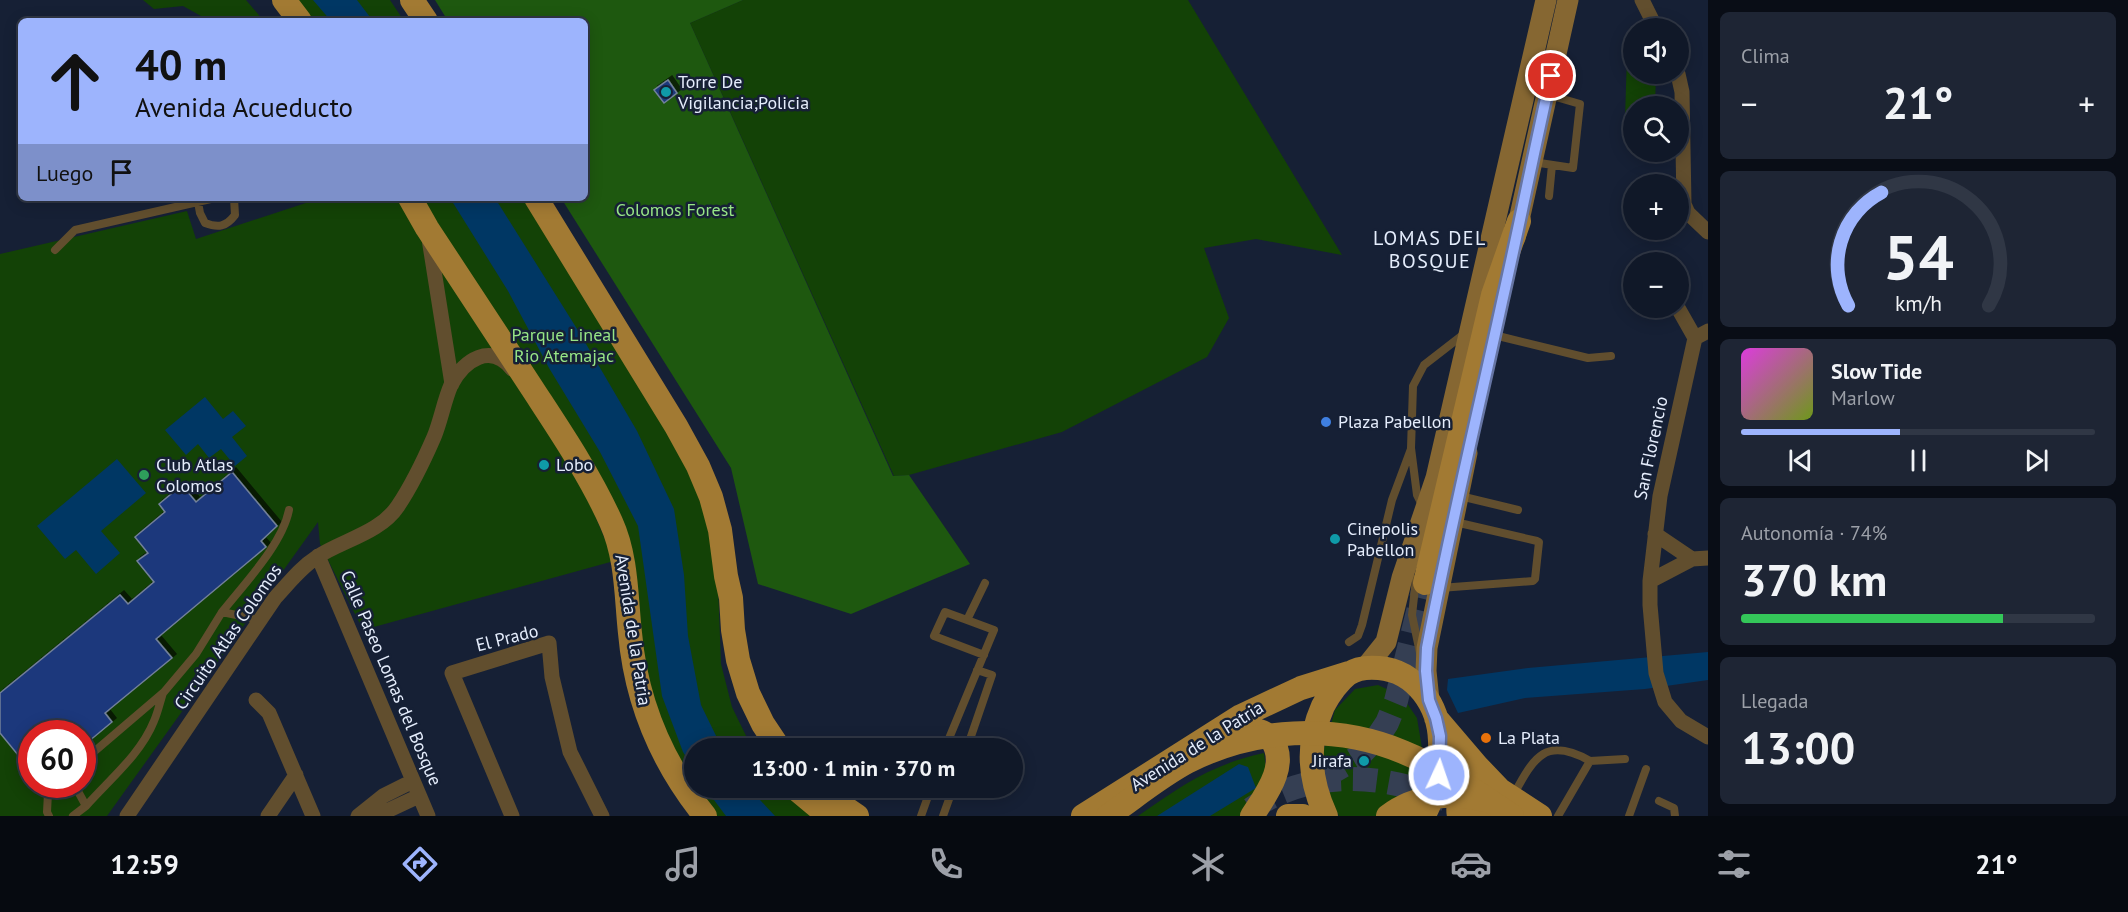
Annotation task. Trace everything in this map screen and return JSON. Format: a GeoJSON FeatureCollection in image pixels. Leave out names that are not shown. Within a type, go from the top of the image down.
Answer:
{"type":"FeatureCollection","features":[{"type":"Feature","properties":{"kind":"main road"},"geometry":{"type":"LineString","coordinates":[[284,0],[298,18]]}},
{"type":"Feature","properties":{"kind":"main road"},"geometry":{"type":"LineString","coordinates":[[412,0],[424,18]]}},
{"type":"Feature","properties":{"kind":"main road"},"geometry":{"type":"LineString","coordinates":[[1326,816],[1312,776],[1311,748],[1314,730],[1326,700],[1337,685],[1358,670],[1386,642],[1402,578],[1427,520],[1546,0]]}},
{"type":"Feature","properties":{"kind":"main road"},"geometry":{"type":"LineString","coordinates":[[1423,816],[1439,775],[1440,745],[1426,671],[1427,581],[1493,296],[1518,221],[1542,164],[1546,95],[1568,0]]}},
{"type":"Feature","properties":{"kind":"main road","name":"Avenida de la Patria"},"geometry":{"type":"LineString","coordinates":[[412,201],[427,228],[559,429],[597,493],[612,524],[622,558],[630,636],[638,684],[648,721],[679,780],[705,816]]}},
{"type":"Feature","properties":{"kind":"main road"},"geometry":{"type":"LineString","coordinates":[[538,201],[676,426],[698,466],[711,497],[720,531],[738,660],[748,693],[773,738]]}},
{"type":"Feature","properties":{"kind":"main road"},"geometry":{"type":"LineString","coordinates":[[1427,581],[1454,522],[1518,221]]}},
{"type":"Feature","properties":{"kind":"main road"},"geometry":{"type":"LineString","coordinates":[[726,576],[723,598],[728,662],[736,691],[748,722],[757,738]]}},
{"type":"Feature","properties":{"kind":"main road","name":"Avenida de la Patria"},"geometry":{"type":"LineString","coordinates":[[1083,816],[1169,762],[1207,735],[1269,701],[1358,670],[1391,669],[1406,676],[1418,686],[1432,709],[1477,766],[1489,807]]}},
{"type":"Feature","properties":{"kind":"main road"},"geometry":{"type":"LineString","coordinates":[[1169,762],[1224,737],[1243,731],[1264,732],[1274,743],[1278,764],[1274,778],[1252,816]]}},
{"type":"Feature","properties":{"kind":"main road","name":"Avenida de la Patria"},"geometry":{"type":"LineString","coordinates":[[1108,816],[1167,774],[1205,753],[1246,740],[1292,733],[1340,736],[1382,744],[1420,760],[1489,807],[1540,816]]}},
{"type":"Feature","properties":{"kind":"main road"},"geometry":{"type":"LineString","coordinates":[[1388,816],[1410,803],[1436,797],[1463,796],[1489,807]]}},
{"type":"Feature","properties":{"kind":"main road"},"geometry":{"type":"LineString","coordinates":[[808,798],[830,816]]}},
{"type":"Feature","properties":{"kind":"main road"},"geometry":{"type":"LineString","coordinates":[[831,798],[857,816]]}},
{"type":"Feature","properties":{"kind":"main road"},"geometry":{"type":"LineString","coordinates":[[1288,816],[1303,816]]}},
{"type":"Feature","properties":{"kind":"street"},"geometry":{"type":"LineString","coordinates":[[1642,0],[1651,18]]}},
{"type":"Feature","properties":{"kind":"street"},"geometry":{"type":"LineString","coordinates":[[1680,84],[1684,204],[1688,213],[1708,232]]}},
{"type":"Feature","properties":{"kind":"street","name":"Circuito Atlas Colomos"},"geometry":{"type":"LineString","coordinates":[[427,228],[452,384]]}},
{"type":"Feature","properties":{"kind":"street"},"geometry":{"type":"LineString","coordinates":[[1687,318],[1702,335]]}},
{"type":"Feature","properties":{"kind":"street","name":"San Florencio"},"geometry":{"type":"LineString","coordinates":[[1702,335],[1660,496],[1650,581],[1656,673],[1665,702],[1681,721],[1708,737]]}},
{"type":"Feature","properties":{"kind":"street","name":"Circuito Atlas Colomos"},"geometry":{"type":"LineString","coordinates":[[127,816],[260,620],[300,570],[318,556],[377,525],[398,506],[434,435],[452,384],[475,358],[485,355],[496,356],[506,361],[559,429]]}},
{"type":"Feature","properties":{"kind":"street"},"geometry":{"type":"LineString","coordinates":[[1655,534],[1692,560]]}},
{"type":"Feature","properties":{"kind":"street","name":"Calle Paseo Lomas del Bosque"},"geometry":{"type":"LineString","coordinates":[[318,556],[428,816]]}},
{"type":"Feature","properties":{"kind":"street"},"geometry":{"type":"LineString","coordinates":[[1650,581],[1692,560],[1708,558]]}},
{"type":"Feature","properties":{"kind":"street","name":"El Prado"},"geometry":{"type":"LineString","coordinates":[[512,816],[452,673],[549,643],[552,676],[570,753],[602,816]]}},
{"type":"Feature","properties":{"kind":"street"},"geometry":{"type":"LineString","coordinates":[[256,700],[269,713],[313,816]]}},
{"type":"Feature","properties":{"kind":"street"},"geometry":{"type":"LineString","coordinates":[[268,816],[296,775]]}},
{"type":"Feature","properties":{"kind":"street"},"geometry":{"type":"LineString","coordinates":[[358,816],[383,796],[413,781]]}},
{"type":"Feature","properties":{"kind":"street"},"geometry":{"type":"LineString","coordinates":[[358,816],[388,810],[419,796]]}},
{"type":"Feature","properties":{"kind":"lane"},"geometry":{"type":"LineString","coordinates":[[1546,95],[1581,104],[1573,168],[1542,164],[1549,195]]}},
{"type":"Feature","properties":{"kind":"lane"},"geometry":{"type":"LineString","coordinates":[[54,250],[75,230],[202,201]]}},
{"type":"Feature","properties":{"kind":"lane"},"geometry":{"type":"LineString","coordinates":[[198,202],[205,224],[217,228],[229,224],[235,215],[234,201]]}},
{"type":"Feature","properties":{"kind":"lane"},"geometry":{"type":"LineString","coordinates":[[1424,547],[1427,520],[1417,495],[1411,448],[1413,386],[1424,365],[1470,330]]}},
{"type":"Feature","properties":{"kind":"lane"},"geometry":{"type":"LineString","coordinates":[[1494,336],[1588,358],[1611,356]]}},
{"type":"Feature","properties":{"kind":"lane"},"geometry":{"type":"LineString","coordinates":[[1349,642],[1358,636],[1362,626],[1392,500],[1411,448]]}},
{"type":"Feature","properties":{"kind":"lane"},"geometry":{"type":"LineString","coordinates":[[1459,496],[1518,510]]}},
{"type":"Feature","properties":{"kind":"lane"},"geometry":{"type":"LineString","coordinates":[[96,750],[164,692],[196,654],[222,612],[265,557],[286,523],[289,510]]}},
{"type":"Feature","properties":{"kind":"lane"},"geometry":{"type":"LineString","coordinates":[[1427,581],[1533,581],[1535,579],[1539,542],[1454,522]]}},
{"type":"Feature","properties":{"kind":"lane"},"geometry":{"type":"LineString","coordinates":[[967,621],[985,583]]}},
{"type":"Feature","properties":{"kind":"lane"},"geometry":{"type":"LineString","coordinates":[[222,612],[260,620]]}},
{"type":"Feature","properties":{"kind":"lane"},"geometry":{"type":"LineString","coordinates":[[949,738],[984,655],[994,630],[945,612],[934,636],[984,655]]}},
{"type":"Feature","properties":{"kind":"lane"},"geometry":{"type":"LineString","coordinates":[[970,738],[992,675],[977,670]]}},
{"type":"Feature","properties":{"kind":"lane"},"geometry":{"type":"LineString","coordinates":[[73,816],[86,806],[135,752],[154,722],[164,692]]}},
{"type":"Feature","properties":{"kind":"lane"},"geometry":{"type":"LineString","coordinates":[[1489,807],[1539,754],[1559,751],[1574,752],[1590,761],[1625,759]]}},
{"type":"Feature","properties":{"kind":"lane"},"geometry":{"type":"LineString","coordinates":[[1558,816],[1590,761]]}},
{"type":"Feature","properties":{"kind":"lane"},"geometry":{"type":"LineString","coordinates":[[1629,816],[1646,769]]}},
{"type":"Feature","properties":{"kind":"lane"},"geometry":{"type":"LineString","coordinates":[[46,815],[48,798]]}},
{"type":"Feature","properties":{"kind":"lane"},"geometry":{"type":"LineString","coordinates":[[82,798],[86,806]]}},
{"type":"Feature","properties":{"kind":"lane"},"geometry":{"type":"LineString","coordinates":[[921,816],[927,798]]}},
{"type":"Feature","properties":{"kind":"lane"},"geometry":{"type":"LineString","coordinates":[[943,816],[949,798]]}},
{"type":"Feature","properties":{"kind":"lane"},"geometry":{"type":"LineString","coordinates":[[1659,801],[1674,808],[1675,816]]}},
{"type":"Feature","properties":{"kind":"green space"},"geometry":{"type":"Polygon","coordinates":[[[143,0],[246,0],[261,18],[205,18],[183,6],[154,9],[143,0]]]}},
{"type":"Feature","properties":{"kind":"green space"},"geometry":{"type":"Polygon","coordinates":[[[287,0],[390,0],[402,18],[302,18],[287,0]]]}},
{"type":"Feature","properties":{"kind":"green space","name":"Colomos Forest"},"geometry":{"type":"Polygon","coordinates":[[[435,0],[743,0],[690,23],[893,476],[909,475],[970,564],[851,614],[758,584],[731,468],[563,201],[588,201],[588,18],[446,18],[435,0]]]}},
{"type":"Feature","properties":{"kind":"green space"},"geometry":{"type":"Polygon","coordinates":[[[743,0],[1188,0],[1342,255],[1256,239],[1204,248],[1229,318],[1207,357],[1062,432],[909,475],[894,476],[690,23],[743,0]]]}},
{"type":"Feature","properties":{"kind":"green space"},"geometry":{"type":"Polygon","coordinates":[[[1626,84],[1656,84],[1655,96],[1626,96],[1626,84]]]}},
{"type":"Feature","properties":{"kind":"green space"},"geometry":{"type":"Polygon","coordinates":[[[312,201],[407,201],[584,489],[614,561],[363,630],[320,544],[318,522],[107,816],[0,816],[0,254],[187,211],[196,239],[312,201]]]}},
{"type":"Feature","properties":{"kind":"green space","name":"Parque Lineal Rio Atemajac"},"geometry":{"type":"Polygon","coordinates":[[[417,201],[525,201],[639,375],[691,470],[714,536],[721,664],[732,707],[747,738],[684,738],[684,771],[643,690],[624,543],[417,201]]]}},
{"type":"Feature","properties":{"kind":"green space"},"geometry":{"type":"Polygon","coordinates":[[[1378,685],[1402,696],[1417,718],[1425,766],[1413,806],[1402,816],[1339,816],[1326,792],[1322,756],[1335,710],[1355,689],[1378,685]]]}},
{"type":"Feature","properties":{"kind":"green space"},"geometry":{"type":"Polygon","coordinates":[[[1264,753],[1267,776],[1244,816],[1138,816],[1198,777],[1228,763],[1264,753]]]}},
{"type":"Feature","properties":{"kind":"green space","name":"Parque Lineal Rio Atemajac"},"geometry":{"type":"Polygon","coordinates":[[[698,798],[795,798],[814,816],[707,816],[698,798]]]}},
{"type":"Feature","properties":{"kind":"water"},"geometry":{"type":"Polygon","coordinates":[[[313,0],[357,0],[371,18],[328,18],[313,0]]]}},
{"type":"Feature","properties":{"kind":"water"},"geometry":{"type":"Polygon","coordinates":[[[452,201],[497,201],[579,332],[637,431],[674,509],[684,575],[688,636],[701,705],[717,738],[684,738],[684,754],[662,696],[638,526],[600,452],[549,368],[508,291],[452,201]]]}},
{"type":"Feature","properties":{"kind":"water"},"geometry":{"type":"Polygon","coordinates":[[[205,397],[223,419],[233,411],[246,426],[232,437],[247,456],[235,466],[221,449],[209,458],[198,444],[186,455],[165,430],[205,397]]]}},
{"type":"Feature","properties":{"kind":"water"},"geometry":{"type":"Polygon","coordinates":[[[117,459],[146,493],[101,531],[120,553],[96,574],[76,550],[65,559],[37,526],[117,459]]]}},
{"type":"Feature","properties":{"kind":"water"},"geometry":{"type":"Polygon","coordinates":[[[1708,652],[1708,680],[1645,689],[1525,698],[1458,713],[1447,690],[1448,679],[1528,668],[1708,652]]]}},
{"type":"Feature","properties":{"kind":"water"},"geometry":{"type":"Polygon","coordinates":[[[1239,764],[1248,767],[1256,788],[1210,816],[1157,816],[1239,764]]]}},
{"type":"Feature","properties":{"kind":"water"},"geometry":{"type":"Polygon","coordinates":[[[712,798],[758,798],[775,816],[726,816],[712,798]]]}},
{"type":"Feature","properties":{"kind":"building","name":"Torre De Vigilancia;Policia"},"geometry":{"type":"Polygon","coordinates":[[[668,80],[677,93],[664,103],[654,90],[668,80]]]}},
{"type":"Feature","properties":{"kind":"building"},"geometry":{"type":"Polygon","coordinates":[[[232,472],[277,526],[261,541],[266,547],[156,639],[172,658],[105,713],[112,722],[96,735],[96,720],[18,720],[18,755],[0,733],[0,693],[120,595],[128,604],[154,582],[137,561],[148,553],[135,537],[165,512],[159,504],[182,485],[196,502],[232,472]]]}},
{"type":"Feature","properties":{"kind":"tunnel"},"geometry":{"type":"LineString","coordinates":[[1322,778],[1358,757],[1387,723],[1396,701],[1425,583]]}},
{"type":"Feature","properties":{"kind":"tunnel"},"geometry":{"type":"LineString","coordinates":[[1251,809],[1298,786],[1347,779],[1398,784],[1447,800]]}},
{"type":"Feature","properties":{"kind":"place","name":"Torre De Vigilancia;Policia"},"geometry":{"type":"Point","coordinates":[666,92]}},
{"type":"Feature","properties":{"kind":"place","name":"Plaza Pabellon"},"geometry":{"type":"Point","coordinates":[1326,422]}},
{"type":"Feature","properties":{"kind":"place","name":"Lobo"},"geometry":{"type":"Point","coordinates":[544,465]}},
{"type":"Feature","properties":{"kind":"place","name":"Club Atlas Colomos"},"geometry":{"type":"Point","coordinates":[144,475]}},
{"type":"Feature","properties":{"kind":"place","name":"Cinepolis Pabellon"},"geometry":{"type":"Point","coordinates":[1335,539]}},
{"type":"Feature","properties":{"kind":"place","name":"La Plata"},"geometry":{"type":"Point","coordinates":[1486,738]}},
{"type":"Feature","properties":{"kind":"place","name":"Jirafa"},"geometry":{"type":"Point","coordinates":[1364,761]}},
{"type":"Feature","properties":{"kind":"district","name":"LOMAS DEL BOSQUE"},"geometry":{"type":"Point","coordinates":[1430,250]}},
{"type":"Feature","properties":{"kind":"route"},"geometry":{"type":"LineString","coordinates":[[1439,775],[1440,736],[1429,700],[1426,671],[1427,648],[1469,444],[1503,301],[1551,76]]}}]}
